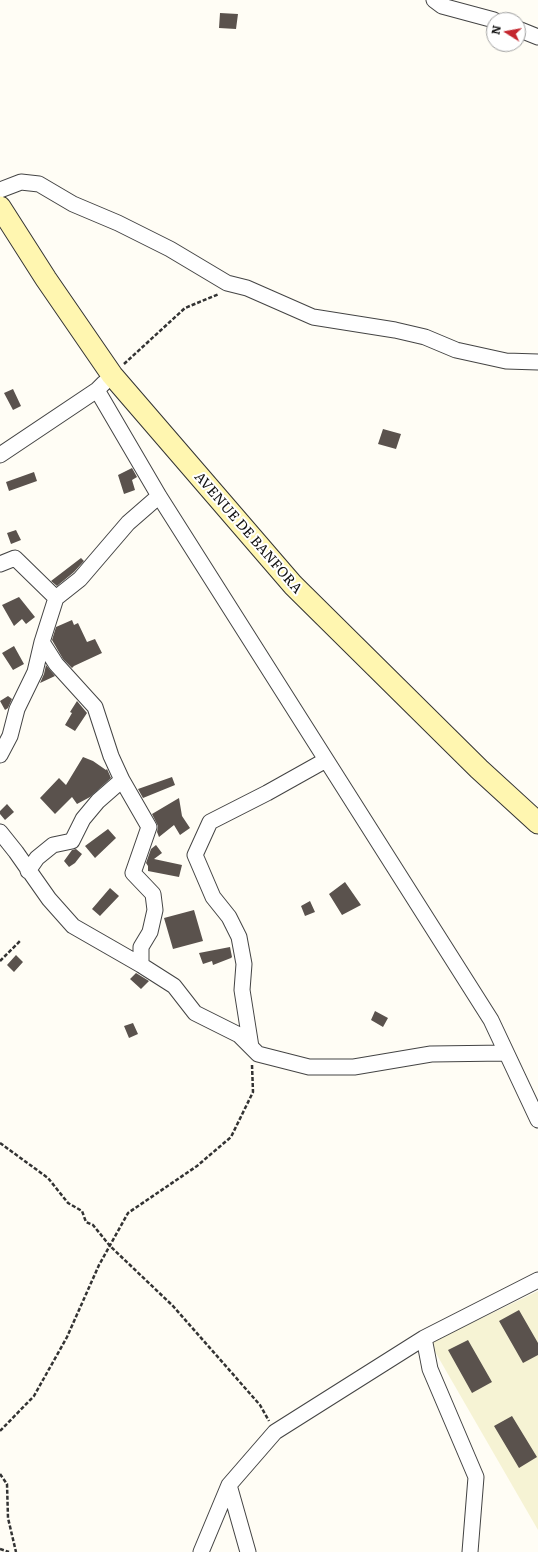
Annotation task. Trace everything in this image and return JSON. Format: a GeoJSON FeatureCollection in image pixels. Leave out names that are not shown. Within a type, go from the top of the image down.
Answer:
{"type":"FeatureCollection","features":[{"type":"Feature","properties":{"kind":"main road","name":"AVENUE DE BANFORA"},"geometry":{"type":"LineString","coordinates":[[0,207],[46,279],[112,375],[293,585],[479,770],[535,818]]}},
{"type":"Feature","properties":{"kind":"street"},"geometry":{"type":"LineString","coordinates":[[434,0],[442,6],[486,18]]}},
{"type":"Feature","properties":{"kind":"street"},"geometry":{"type":"LineString","coordinates":[[526,33],[538,37]]}},
{"type":"Feature","properties":{"kind":"street"},"geometry":{"type":"LineString","coordinates":[[0,190],[21,182],[39,184],[74,204],[170,250],[227,282],[313,317],[395,330],[425,337],[456,350],[506,361],[538,362]]}},
{"type":"Feature","properties":{"kind":"street"},"geometry":{"type":"LineString","coordinates":[[0,455],[97,390],[112,375]]}},
{"type":"Feature","properties":{"kind":"street"},"geometry":{"type":"LineString","coordinates":[[97,390],[159,496],[491,1020],[538,1120]]}},
{"type":"Feature","properties":{"kind":"street"},"geometry":{"type":"LineString","coordinates":[[0,755],[10,736],[17,709],[35,672],[42,642],[56,598],[80,579],[128,523],[159,496]]}},
{"type":"Feature","properties":{"kind":"street"},"geometry":{"type":"LineString","coordinates":[[0,564],[15,558],[56,598]]}},
{"type":"Feature","properties":{"kind":"street"},"geometry":{"type":"LineString","coordinates":[[42,642],[56,664],[96,707],[111,756],[122,780],[149,827],[133,872],[153,894],[155,910],[150,932],[141,947],[141,965]]}},
{"type":"Feature","properties":{"kind":"street"},"geometry":{"type":"LineString","coordinates":[[251,1047],[242,990],[244,964],[239,937],[230,917],[213,897],[195,855],[210,822],[267,794],[326,760]]}},
{"type":"Feature","properties":{"kind":"street"},"geometry":{"type":"LineString","coordinates":[[28,871],[38,858],[53,845],[72,841],[83,819],[98,801],[122,780]]}},
{"type":"Feature","properties":{"kind":"street"},"geometry":{"type":"LineString","coordinates":[[0,832],[49,899],[73,926],[141,965],[174,986],[195,1013],[239,1035],[258,1054],[309,1067],[354,1067],[430,1054],[506,1052]]}},
{"type":"Feature","properties":{"kind":"street"},"geometry":{"type":"LineString","coordinates":[[201,1552],[229,1485],[275,1432],[424,1338],[538,1280]]}},
{"type":"Feature","properties":{"kind":"street"},"geometry":{"type":"LineString","coordinates":[[424,1338],[430,1369],[476,1477],[470,1552]]}},
{"type":"Feature","properties":{"kind":"street"},"geometry":{"type":"LineString","coordinates":[[229,1485],[248,1552]]}},
{"type":"Feature","properties":{"kind":"path"},"geometry":{"type":"LineString","coordinates":[[112,375],[185,308],[240,286]]}},
{"type":"Feature","properties":{"kind":"path"},"geometry":{"type":"LineString","coordinates":[[0,961],[21,940]]}},
{"type":"Feature","properties":{"kind":"path"},"geometry":{"type":"LineString","coordinates":[[0,1431],[34,1396],[67,1337],[99,1265],[128,1213],[197,1166],[230,1138],[253,1092],[251,1047]]}},
{"type":"Feature","properties":{"kind":"path"},"geometry":{"type":"LineString","coordinates":[[0,1143],[48,1178],[68,1203],[82,1211],[86,1222],[93,1225],[110,1246],[173,1306],[260,1405],[275,1432]]}},
{"type":"Feature","properties":{"kind":"path"},"geometry":{"type":"LineString","coordinates":[[0,1474],[7,1484],[8,1518],[16,1552]]}},
{"type":"Feature","properties":{"kind":"path"},"geometry":{"type":"LineString","coordinates":[[0,1549],[9,1552]]}},
{"type":"Feature","properties":{"kind":"shaded area"},"geometry":{"type":"Polygon","coordinates":[[[538,1291],[538,1530],[430,1343],[538,1291]]]}},
{"type":"Feature","properties":{"kind":"building"},"geometry":{"type":"Polygon","coordinates":[[[220,13],[238,14],[236,29],[219,28],[220,13]]]}},
{"type":"Feature","properties":{"kind":"building"},"geometry":{"type":"Polygon","coordinates":[[[13,389],[21,406],[13,410],[4,393],[13,389]]]}},
{"type":"Feature","properties":{"kind":"building"},"geometry":{"type":"Polygon","coordinates":[[[383,429],[401,434],[396,449],[378,444],[383,429]]]}},
{"type":"Feature","properties":{"kind":"building"},"geometry":{"type":"Polygon","coordinates":[[[132,468],[137,477],[132,480],[135,490],[124,494],[118,475],[132,468]]]}},
{"type":"Feature","properties":{"kind":"building"},"geometry":{"type":"Polygon","coordinates":[[[34,472],[37,481],[9,491],[6,482],[34,472]]]}},
{"type":"Feature","properties":{"kind":"building"},"geometry":{"type":"Polygon","coordinates":[[[16,530],[21,540],[11,544],[7,533],[16,530]]]}},
{"type":"Feature","properties":{"kind":"building"},"geometry":{"type":"Polygon","coordinates":[[[81,558],[84,561],[74,572],[57,586],[51,581],[81,558]]]}},
{"type":"Feature","properties":{"kind":"building"},"geometry":{"type":"Polygon","coordinates":[[[19,597],[35,617],[26,624],[22,619],[14,626],[2,605],[19,597]]]}},
{"type":"Feature","properties":{"kind":"building"},"geometry":{"type":"Polygon","coordinates":[[[72,620],[74,625],[78,623],[87,642],[95,639],[102,653],[72,668],[63,659],[52,640],[56,627],[72,620]]]}},
{"type":"Feature","properties":{"kind":"building"},"geometry":{"type":"Polygon","coordinates":[[[14,646],[24,664],[13,670],[2,653],[14,646]]]}},
{"type":"Feature","properties":{"kind":"building"},"geometry":{"type":"Polygon","coordinates":[[[46,665],[55,676],[40,683],[44,674],[46,665]]]}},
{"type":"Feature","properties":{"kind":"building"},"geometry":{"type":"Polygon","coordinates":[[[8,696],[12,699],[8,708],[5,710],[0,701],[8,696]]]}},
{"type":"Feature","properties":{"kind":"building"},"geometry":{"type":"Polygon","coordinates":[[[77,701],[87,713],[75,731],[65,725],[72,713],[70,712],[77,701]]]}},
{"type":"Feature","properties":{"kind":"building"},"geometry":{"type":"Polygon","coordinates":[[[83,757],[93,761],[106,770],[107,769],[111,778],[90,797],[77,804],[72,797],[55,814],[40,798],[59,778],[66,785],[83,757]]]}},
{"type":"Feature","properties":{"kind":"building"},"geometry":{"type":"Polygon","coordinates":[[[172,777],[175,785],[143,798],[138,789],[172,777]]]}},
{"type":"Feature","properties":{"kind":"building"},"geometry":{"type":"Polygon","coordinates":[[[179,798],[182,816],[190,828],[180,835],[174,825],[159,837],[157,832],[158,826],[152,814],[179,798]]]}},
{"type":"Feature","properties":{"kind":"building"},"geometry":{"type":"Polygon","coordinates":[[[7,804],[14,812],[5,820],[0,814],[0,811],[7,804]]]}},
{"type":"Feature","properties":{"kind":"building"},"geometry":{"type":"Polygon","coordinates":[[[108,829],[116,838],[95,858],[85,846],[108,829]]]}},
{"type":"Feature","properties":{"kind":"building"},"geometry":{"type":"Polygon","coordinates":[[[156,845],[162,853],[154,859],[182,865],[179,877],[148,871],[148,866],[146,863],[151,849],[156,845]]]}},
{"type":"Feature","properties":{"kind":"building"},"geometry":{"type":"Polygon","coordinates":[[[76,849],[82,854],[75,863],[69,867],[64,861],[72,850],[76,849]]]}},
{"type":"Feature","properties":{"kind":"building"},"geometry":{"type":"Polygon","coordinates":[[[345,882],[361,905],[342,915],[329,894],[345,882]]]}},
{"type":"Feature","properties":{"kind":"building"},"geometry":{"type":"Polygon","coordinates":[[[110,888],[119,896],[100,916],[92,909],[110,888]]]}},
{"type":"Feature","properties":{"kind":"building"},"geometry":{"type":"Polygon","coordinates":[[[310,901],[315,912],[305,916],[301,906],[310,901]]]}},
{"type":"Feature","properties":{"kind":"building"},"geometry":{"type":"Polygon","coordinates":[[[194,910],[203,941],[173,949],[164,918],[194,910]]]}},
{"type":"Feature","properties":{"kind":"building"},"geometry":{"type":"Polygon","coordinates":[[[230,947],[231,958],[213,965],[212,961],[203,964],[199,953],[230,947]]]}},
{"type":"Feature","properties":{"kind":"building"},"geometry":{"type":"Polygon","coordinates":[[[16,955],[23,962],[14,972],[7,965],[16,955]]]}},
{"type":"Feature","properties":{"kind":"building"},"geometry":{"type":"Polygon","coordinates":[[[136,973],[149,981],[141,989],[130,979],[136,973]]]}},
{"type":"Feature","properties":{"kind":"building"},"geometry":{"type":"Polygon","coordinates":[[[375,1011],[388,1018],[383,1027],[371,1020],[375,1011]]]}},
{"type":"Feature","properties":{"kind":"building"},"geometry":{"type":"Polygon","coordinates":[[[133,1023],[138,1034],[129,1038],[124,1026],[133,1023]]]}},
{"type":"Feature","properties":{"kind":"building"},"geometry":{"type":"Polygon","coordinates":[[[519,1310],[538,1343],[538,1355],[523,1363],[499,1321],[519,1310]]]}},
{"type":"Feature","properties":{"kind":"building"},"geometry":{"type":"Polygon","coordinates":[[[468,1340],[492,1382],[472,1393],[448,1350],[468,1340]]]}},
{"type":"Feature","properties":{"kind":"building"},"geometry":{"type":"Polygon","coordinates":[[[512,1416],[537,1457],[519,1468],[494,1426],[512,1416]]]}}]}
